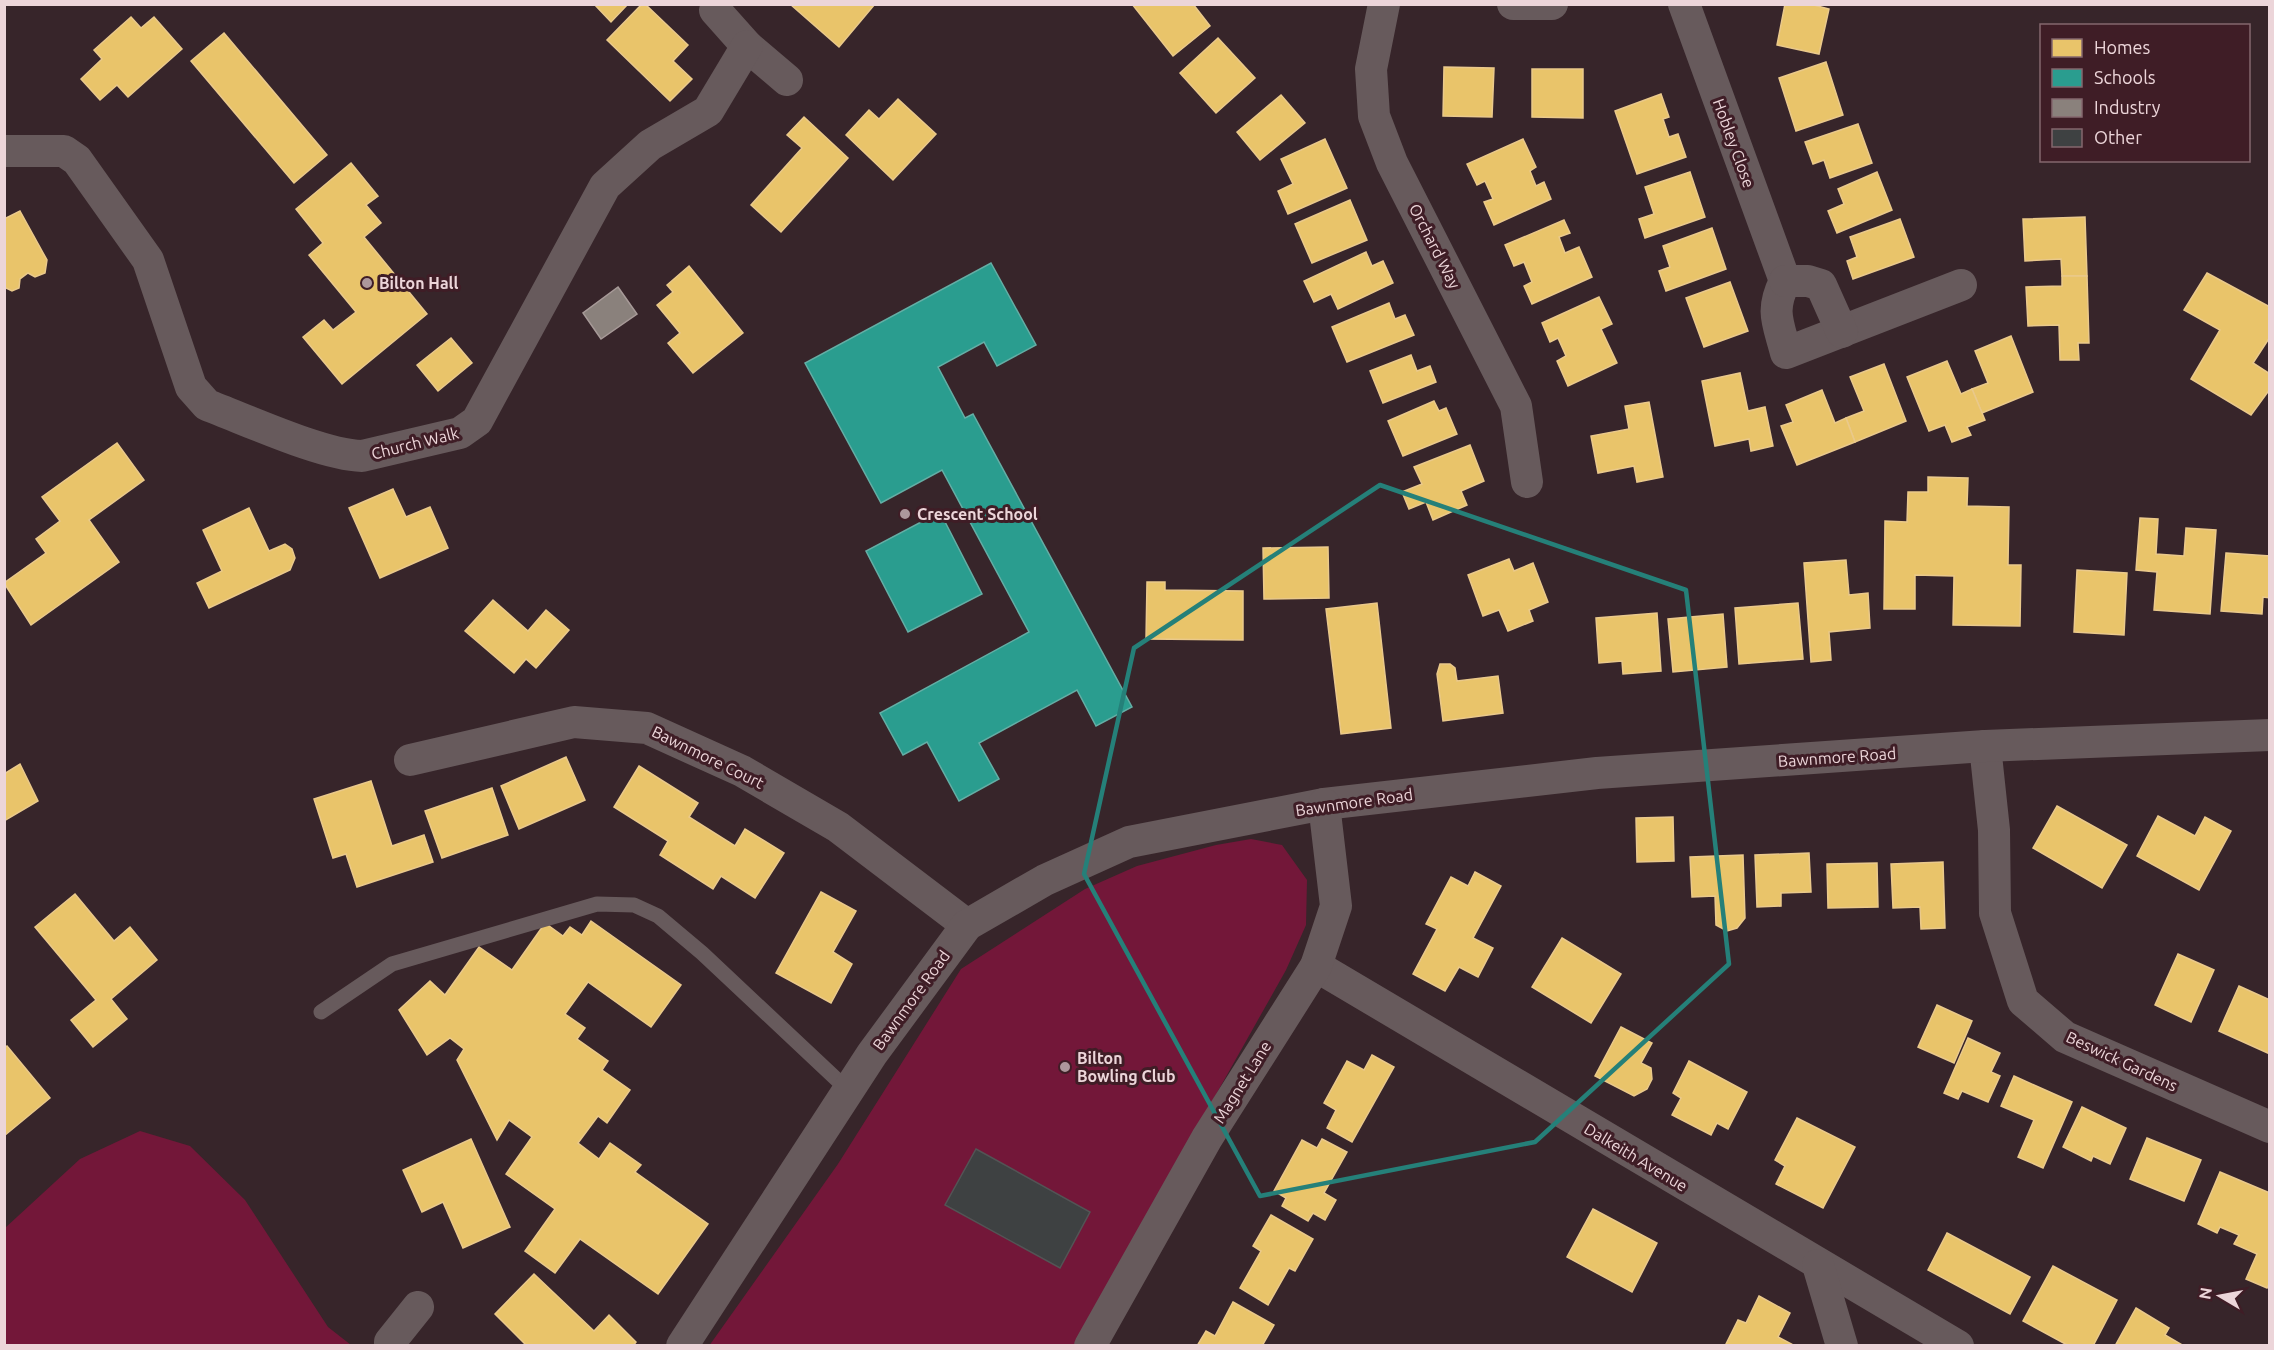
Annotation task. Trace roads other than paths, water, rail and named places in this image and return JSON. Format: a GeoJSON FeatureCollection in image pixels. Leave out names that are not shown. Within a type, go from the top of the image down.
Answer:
{"type":"FeatureCollection","features":[{"type":"Feature","properties":{"kind":"street","name":"Orchard Way"},"geometry":{"type":"LineString","coordinates":[[1384,4],[1371,69],[1374,116],[1392,163],[1516,406],[1527,482]]}},
{"type":"Feature","properties":{"kind":"street"},"geometry":{"type":"LineString","coordinates":[[1513,4],[1552,4]]}},
{"type":"Feature","properties":{"kind":"street","name":"Hobley Close"},"geometry":{"type":"LineString","coordinates":[[1684,4],[1785,281]]}},
{"type":"Feature","properties":{"kind":"street"},"geometry":{"type":"LineString","coordinates":[[715,10],[747,46],[787,80]]}},
{"type":"Feature","properties":{"kind":"street","name":"Church Walk"},"geometry":{"type":"LineString","coordinates":[[4,151],[56,150],[64,151],[77,160],[148,260],[191,387],[197,397],[207,405],[319,447],[362,456],[460,433],[477,421],[605,186],[650,145],[708,111],[747,46]]}},
{"type":"Feature","properties":{"kind":"street"},"geometry":{"type":"LineString","coordinates":[[1842,332],[1821,285],[1808,281],[1785,281],[1776,298],[1775,310],[1786,353],[1842,332],[1961,285]]}},
{"type":"Feature","properties":{"kind":"street","name":"Bawnmore Court"},"geometry":{"type":"LineString","coordinates":[[410,760],[574,722],[648,728],[742,771],[838,827],[967,925]]}},
{"type":"Feature","properties":{"kind":"street","name":"Bawnmore Road"},"geometry":{"type":"LineString","coordinates":[[682,1346],[872,1054],[967,925],[1045,880],[1129,842],[1324,804],[1597,773],[1985,746],[2270,735]]}},
{"type":"Feature","properties":{"kind":"street","name":"Beswick Gardens"},"geometry":{"type":"LineString","coordinates":[[1985,746],[1994,831],[1995,913],[2023,1001],[2065,1037],[2270,1127]]}},
{"type":"Feature","properties":{"kind":"street","name":"Magnet Lane"},"geometry":{"type":"LineString","coordinates":[[1090,1346],[1207,1138],[1316,966],[1336,906],[1324,804]]}},
{"type":"Feature","properties":{"kind":"street","name":"Dalkeith Avenue"},"geometry":{"type":"LineString","coordinates":[[1316,966],[1958,1346]]}},
{"type":"Feature","properties":{"kind":"street"},"geometry":{"type":"LineString","coordinates":[[1818,1265],[1842,1346]]}},
{"type":"Feature","properties":{"kind":"street"},"geometry":{"type":"LineString","coordinates":[[390,1346],[390,1342],[418,1307]]}},
{"type":"Feature","properties":{"kind":"lane"},"geometry":{"type":"LineString","coordinates":[[321,1012],[392,964],[597,904],[634,905],[658,916],[702,953],[849,1091]]}},
{"type":"Feature","properties":{"kind":"place","name":"Bilton Hall"},"geometry":{"type":"Point","coordinates":[367,283]}},
{"type":"Feature","properties":{"kind":"place","name":"Crescent School"},"geometry":{"type":"Point","coordinates":[905,514]}},
{"type":"Feature","properties":{"kind":"place","name":"Bilton Bowling Club"},"geometry":{"type":"Point","coordinates":[1065,1067]}}]}
